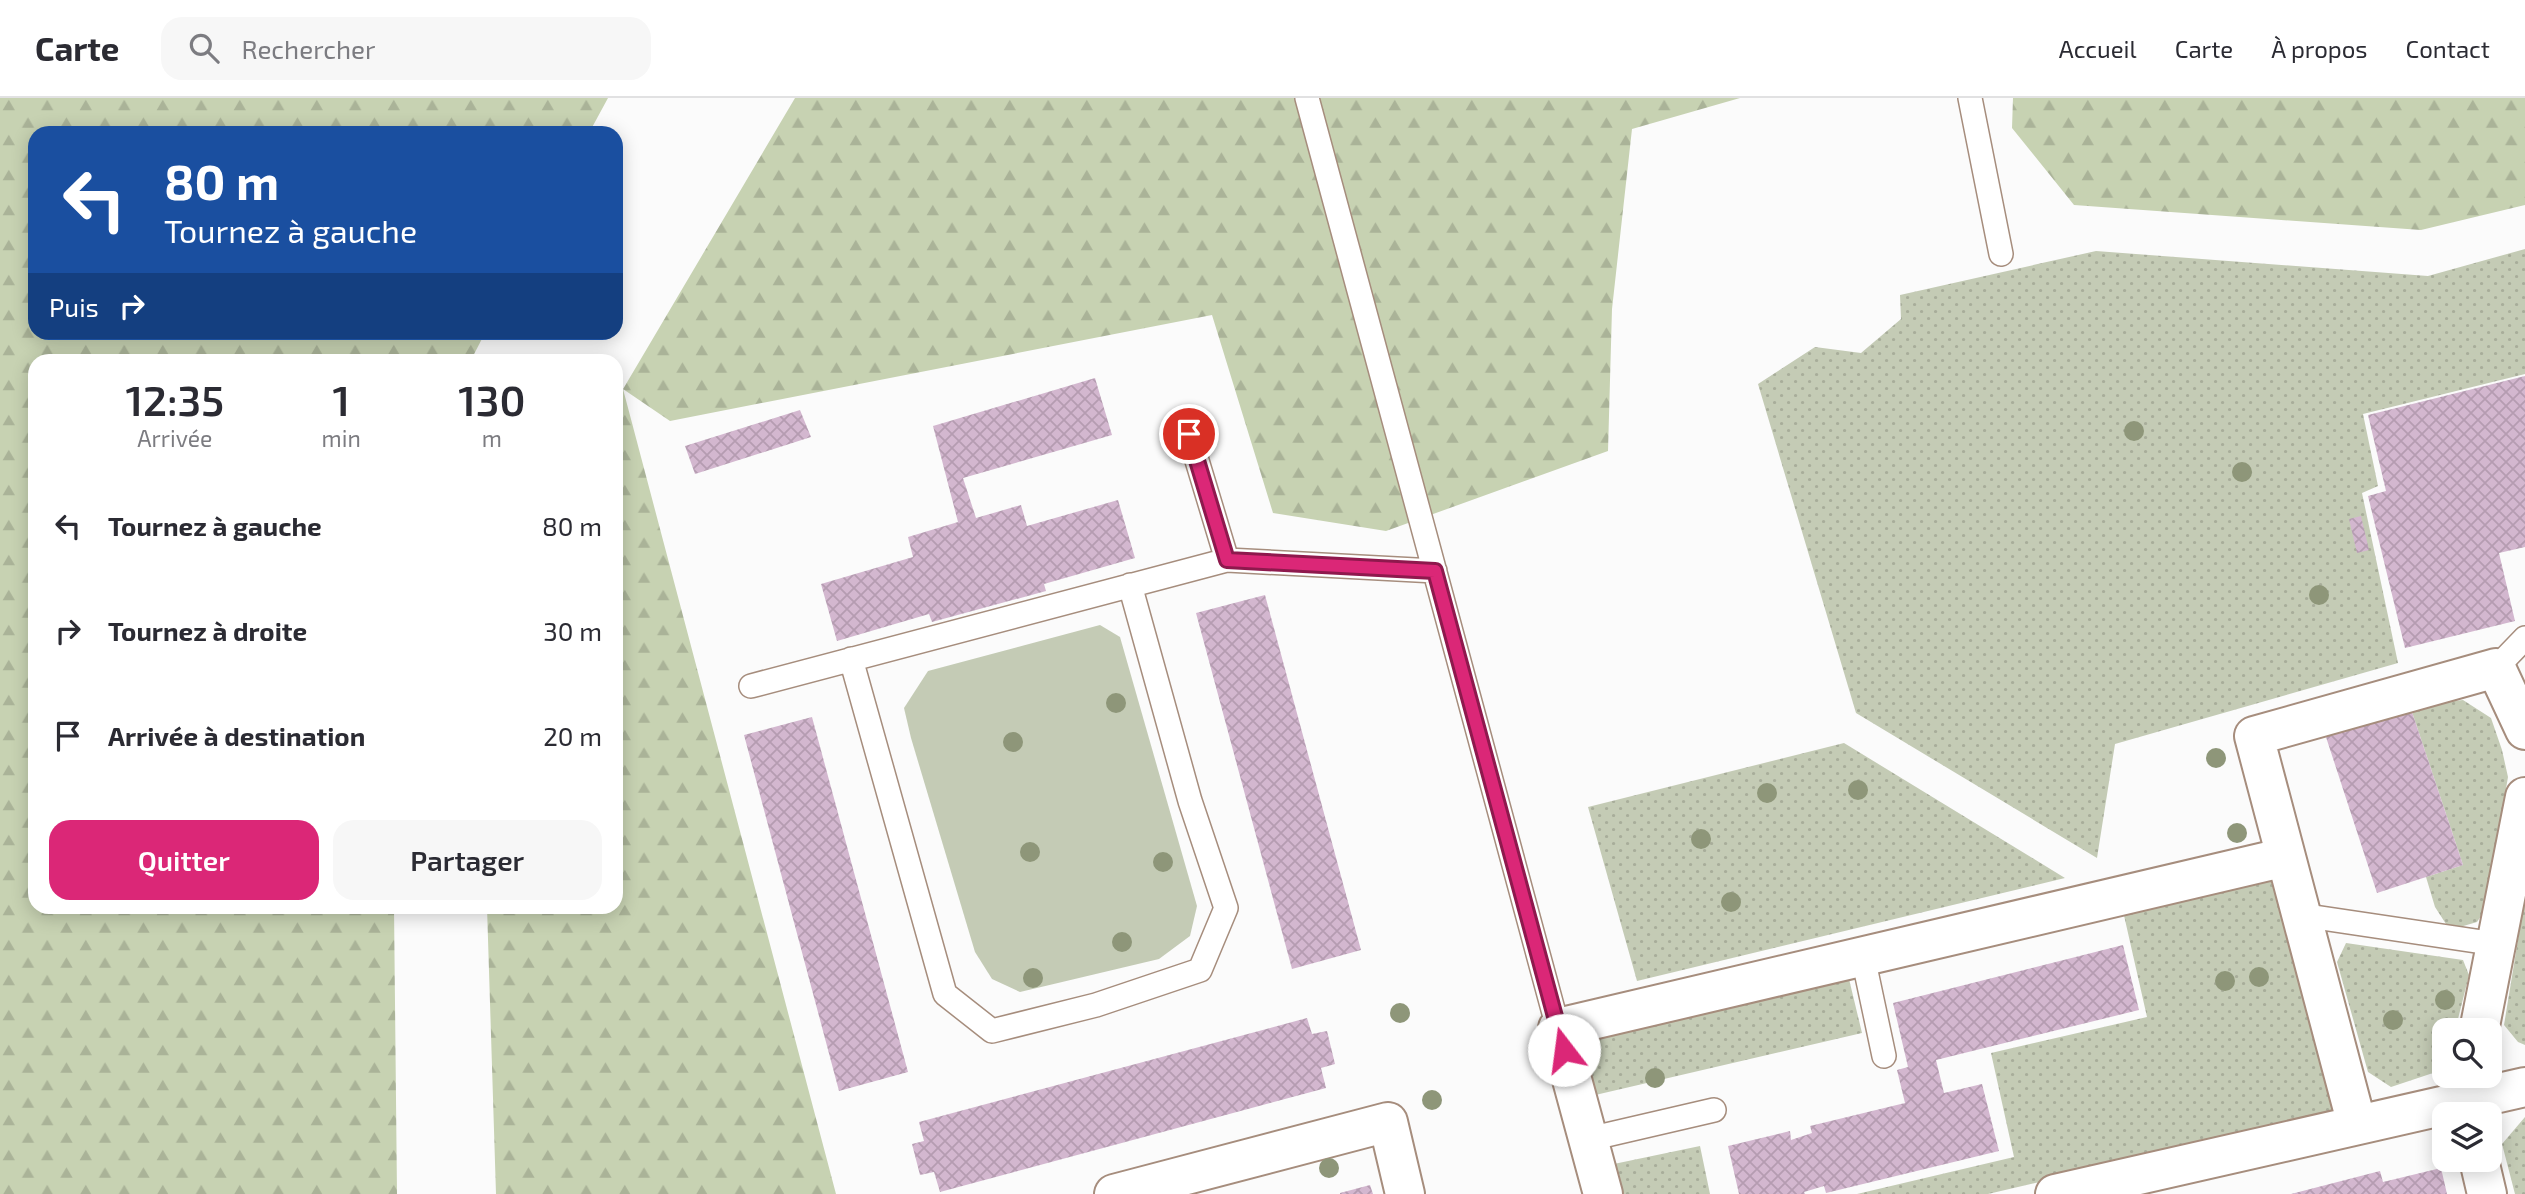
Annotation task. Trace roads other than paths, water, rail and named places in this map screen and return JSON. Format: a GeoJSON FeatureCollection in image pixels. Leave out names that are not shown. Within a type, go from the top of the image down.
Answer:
{"type":"FeatureCollection","features":[{"type":"Feature","properties":{"kind":"street"},"geometry":{"type":"LineString","coordinates":[[2357,1125],[2254,736],[2496,668],[2525,730]]}},
{"type":"Feature","properties":{"kind":"street"},"geometry":{"type":"LineString","coordinates":[[2482,1018],[2525,797]]}},
{"type":"Feature","properties":{"kind":"street"},"geometry":{"type":"LineString","coordinates":[[1604,1194],[1558,1028],[2286,857]]}},
{"type":"Feature","properties":{"kind":"street"},"geometry":{"type":"LineString","coordinates":[[2055,1194],[2468,1097],[2525,1087]]}},
{"type":"Feature","properties":{"kind":"street"},"geometry":{"type":"LineString","coordinates":[[1114,1194],[1388,1122],[1405,1194]]}},
{"type":"Feature","properties":{"kind":"street"},"geometry":{"type":"LineString","coordinates":[[2482,1172],[2487,1194]]}},
{"type":"Feature","properties":{"kind":"lane"},"geometry":{"type":"LineString","coordinates":[[1307,98],[1558,1028]]}},
{"type":"Feature","properties":{"kind":"lane"},"geometry":{"type":"LineString","coordinates":[[1970,98],[2001,254]]}},
{"type":"Feature","properties":{"kind":"lane"},"geometry":{"type":"LineString","coordinates":[[1189,434],[1227,560]]}},
{"type":"Feature","properties":{"kind":"lane"},"geometry":{"type":"LineString","coordinates":[[751,686],[1227,560],[1435,571]]}},
{"type":"Feature","properties":{"kind":"lane"},"geometry":{"type":"LineString","coordinates":[[851,659],[945,994],[992,1031],[1096,1005],[1200,971],[1226,908],[1189,802],[1129,585]]}},
{"type":"Feature","properties":{"kind":"lane"},"geometry":{"type":"LineString","coordinates":[[2496,668],[2525,638]]}},
{"type":"Feature","properties":{"kind":"lane"},"geometry":{"type":"LineString","coordinates":[[2301,915],[2496,944]]}},
{"type":"Feature","properties":{"kind":"lane"},"geometry":{"type":"LineString","coordinates":[[1863,957],[1884,1056]]}},
{"type":"Feature","properties":{"kind":"lane"},"geometry":{"type":"LineString","coordinates":[[1589,1139],[1714,1110]]}}]}
